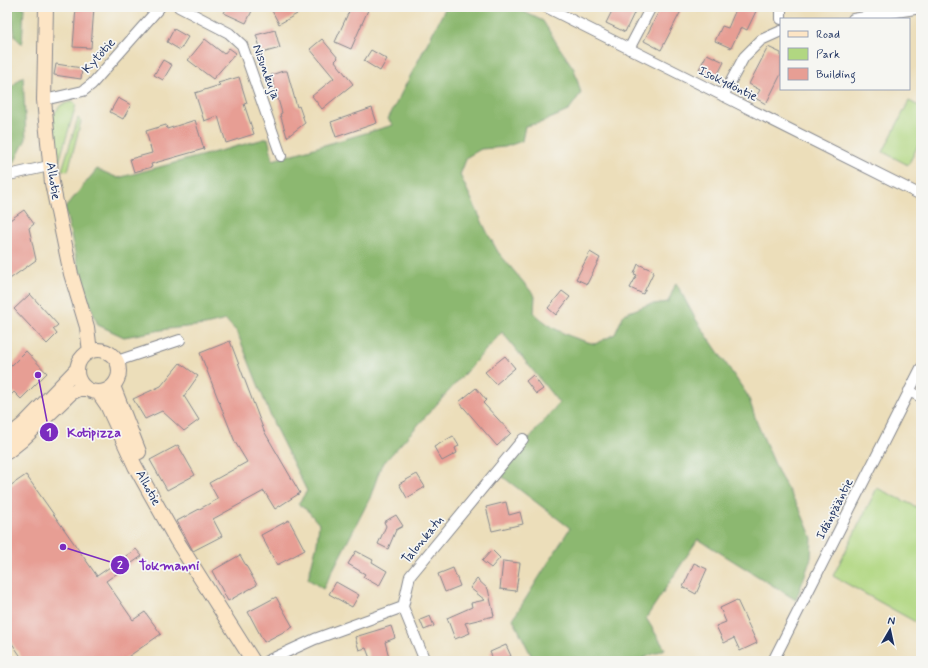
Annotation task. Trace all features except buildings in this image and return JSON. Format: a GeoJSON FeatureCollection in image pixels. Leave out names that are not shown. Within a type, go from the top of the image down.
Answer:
{"type":"FeatureCollection","features":[{"type":"Feature","properties":{"kind":"street","name":"Alhotie"},"geometry":{"type":"LineString","coordinates":[[46,7],[44,100],[52,183],[71,274],[87,327],[90,352]]}},
{"type":"Feature","properties":{"kind":"street","name":"Kytötie"},"geometry":{"type":"LineString","coordinates":[[44,100],[83,91],[92,84],[160,7]]}},
{"type":"Feature","properties":{"kind":"street","name":"Nisunkuja"},"geometry":{"type":"LineString","coordinates":[[179,7],[229,33],[242,45],[282,156]]}},
{"type":"Feature","properties":{"kind":"street","name":"Isokydöntie"},"geometry":{"type":"LineString","coordinates":[[546,7],[921,195]]}},
{"type":"Feature","properties":{"kind":"street"},"geometry":{"type":"LineString","coordinates":[[629,49],[651,7]]}},
{"type":"Feature","properties":{"kind":"street"},"geometry":{"type":"LineString","coordinates":[[781,7],[781,18]]}},
{"type":"Feature","properties":{"kind":"street"},"geometry":{"type":"LineString","coordinates":[[859,18],[921,8]]}},
{"type":"Feature","properties":{"kind":"street"},"geometry":{"type":"LineString","coordinates":[[723,96],[744,57],[761,40],[780,31]]}},
{"type":"Feature","properties":{"kind":"street"},"geometry":{"type":"LineString","coordinates":[[8,173],[50,166]]}},
{"type":"Feature","properties":{"kind":"street"},"geometry":{"type":"LineString","coordinates":[[117,361],[180,340]]}},
{"type":"Feature","properties":{"kind":"street"},"geometry":{"type":"LineString","coordinates":[[7,438],[23,425],[77,369],[82,358],[90,352],[95,350],[106,352],[113,356],[117,361],[119,374],[117,382],[113,386],[106,391],[79,389],[71,393],[22,440],[7,452]]}},
{"type":"Feature","properties":{"kind":"street","name":"Idänpääntie"},"geometry":{"type":"LineString","coordinates":[[773,661],[921,368]]}},
{"type":"Feature","properties":{"kind":"street"},"geometry":{"type":"LineString","coordinates":[[77,369],[81,384],[92,390]]}},
{"type":"Feature","properties":{"kind":"street","name":"Alhotie"},"geometry":{"type":"LineString","coordinates":[[113,386],[177,541]]}},
{"type":"Feature","properties":{"kind":"street","name":"Alhotie"},"geometry":{"type":"LineString","coordinates":[[92,390],[107,405],[135,466],[177,541],[253,661]]}},
{"type":"Feature","properties":{"kind":"street"},"geometry":{"type":"LineString","coordinates":[[909,391],[921,397]]}},
{"type":"Feature","properties":{"kind":"street","name":"Talonkatu"},"geometry":{"type":"LineString","coordinates":[[403,607],[410,576],[524,439]]}},
{"type":"Feature","properties":{"kind":"street"},"geometry":{"type":"LineString","coordinates":[[267,661],[315,639],[403,607],[425,661]]}},
{"type":"Feature","properties":{"kind":"green space"},"geometry":{"type":"Polygon","coordinates":[[[11,7],[24,7],[22,44],[15,37],[11,7]]]}},
{"type":"Feature","properties":{"kind":"green space"},"geometry":{"type":"Polygon","coordinates":[[[446,7],[514,7],[543,21],[574,69],[581,93],[568,111],[540,123],[525,126],[522,141],[505,147],[481,149],[467,157],[460,175],[498,252],[535,296],[534,313],[562,333],[595,344],[615,334],[624,314],[647,305],[668,302],[676,283],[695,318],[748,396],[757,423],[780,476],[800,510],[812,538],[811,558],[796,600],[698,539],[646,618],[665,649],[637,661],[534,661],[513,619],[570,528],[499,474],[559,403],[502,332],[381,466],[370,498],[323,589],[308,579],[317,544],[319,524],[308,511],[298,504],[307,491],[275,427],[237,332],[226,320],[205,325],[167,329],[124,337],[98,325],[82,284],[65,208],[97,169],[118,178],[268,138],[273,160],[393,125],[388,119],[446,7]]]}},
{"type":"Feature","properties":{"kind":"green space"},"geometry":{"type":"Polygon","coordinates":[[[23,76],[26,139],[14,163],[9,161],[7,156],[7,91],[23,76]]]}},
{"type":"Feature","properties":{"kind":"green space"},"geometry":{"type":"Polygon","coordinates":[[[73,101],[76,105],[58,165],[56,164],[52,116],[61,105],[73,101]]]}},
{"type":"Feature","properties":{"kind":"green space"},"geometry":{"type":"Polygon","coordinates":[[[909,101],[921,107],[921,140],[908,165],[883,152],[909,101]]]}},
{"type":"Feature","properties":{"kind":"green space"},"geometry":{"type":"Polygon","coordinates":[[[78,118],[81,121],[68,171],[62,170],[78,118]]]}},
{"type":"Feature","properties":{"kind":"green space"},"geometry":{"type":"Polygon","coordinates":[[[877,488],[921,509],[921,625],[833,576],[877,488]]]}},
{"type":"Feature","properties":{"kind":"place","name":"Kotipizza"},"geometry":{"type":"Point","coordinates":[38,375]}},
{"type":"Feature","properties":{"kind":"place","name":"Tokmanni"},"geometry":{"type":"Point","coordinates":[63,547]}}]}
